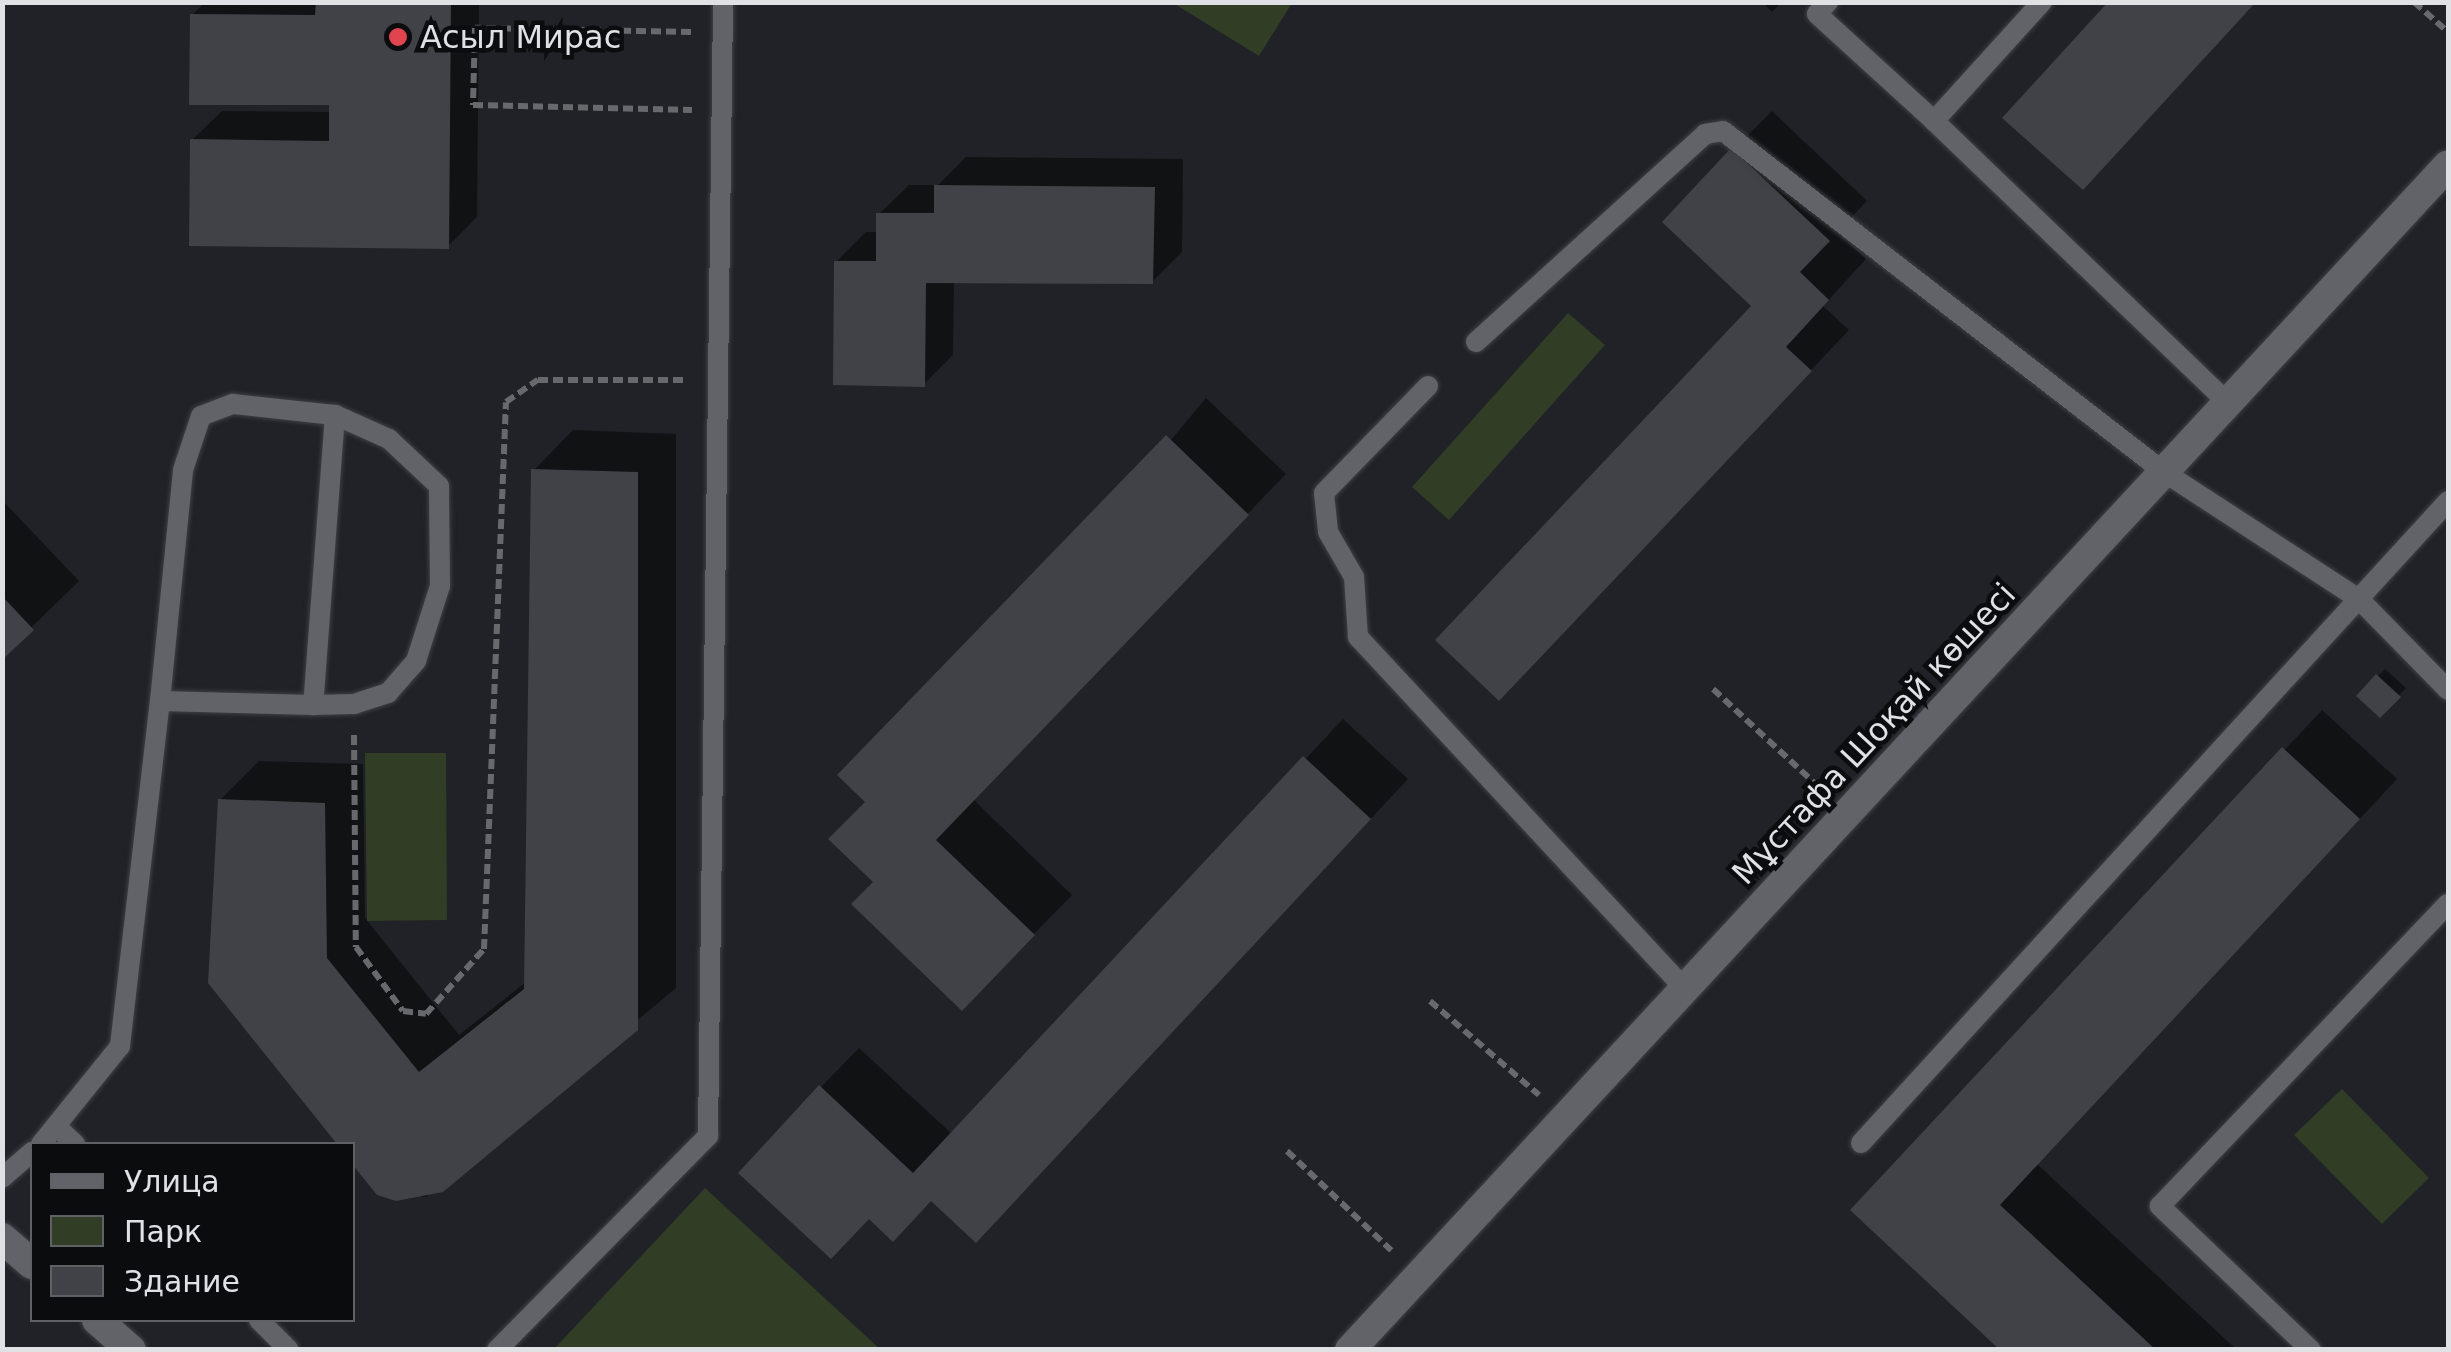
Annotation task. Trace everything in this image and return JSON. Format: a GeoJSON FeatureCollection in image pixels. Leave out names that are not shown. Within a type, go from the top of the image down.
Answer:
{"type":"FeatureCollection","features":[{"type":"Feature","properties":{"kind":"street","name":"Мұстафа Шоқай көшесі"},"geometry":{"type":"LineString","coordinates":[[1350,1350],[2448,165]]}},
{"type":"Feature","properties":{"kind":"street"},"geometry":{"type":"LineString","coordinates":[[2,1238],[30,1262]]}},
{"type":"Feature","properties":{"kind":"street"},"geometry":{"type":"LineString","coordinates":[[99,1322],[132,1350]]}},
{"type":"Feature","properties":{"kind":"lane"},"geometry":{"type":"LineString","coordinates":[[498,1350],[708,1136],[723,2]]}},
{"type":"Feature","properties":{"kind":"lane"},"geometry":{"type":"LineString","coordinates":[[1828,2],[1817,14],[2228,403]]}},
{"type":"Feature","properties":{"kind":"lane"},"geometry":{"type":"LineString","coordinates":[[1934,121],[2042,2]]}},
{"type":"Feature","properties":{"kind":"lane"},"geometry":{"type":"LineString","coordinates":[[1476,342],[1705,134],[1723,131],[2164,472],[2360,598],[2448,690]]}},
{"type":"Feature","properties":{"kind":"lane"},"geometry":{"type":"LineString","coordinates":[[1428,386],[1324,493],[1328,532],[1354,577],[1358,637],[1685,989]]}},
{"type":"Feature","properties":{"kind":"lane"},"geometry":{"type":"LineString","coordinates":[[43,1142],[59,1129],[120,1046],[183,470],[202,416],[233,404],[335,415],[389,438],[440,486],[440,586],[416,661],[388,693],[354,704],[312,706],[160,701]]}},
{"type":"Feature","properties":{"kind":"lane"},"geometry":{"type":"LineString","coordinates":[[312,706],[335,415]]}},
{"type":"Feature","properties":{"kind":"lane"},"geometry":{"type":"LineString","coordinates":[[1861,1144],[2448,501]]}},
{"type":"Feature","properties":{"kind":"lane"},"geometry":{"type":"LineString","coordinates":[[2311,1350],[2160,1206],[2448,904]]}},
{"type":"Feature","properties":{"kind":"lane"},"geometry":{"type":"LineString","coordinates":[[59,1129],[74,1142]]}},
{"type":"Feature","properties":{"kind":"lane"},"geometry":{"type":"LineString","coordinates":[[2,1178],[30,1154]]}},
{"type":"Feature","properties":{"kind":"lane"},"geometry":{"type":"LineString","coordinates":[[260,1322],[290,1350]]}},
{"type":"Feature","properties":{"kind":"path"},"geometry":{"type":"LineString","coordinates":[[2414,2],[2448,32]]}},
{"type":"Feature","properties":{"kind":"path"},"geometry":{"type":"LineString","coordinates":[[722,33],[474,28],[473,105],[722,111]]}},
{"type":"Feature","properties":{"kind":"path"},"geometry":{"type":"LineString","coordinates":[[354,704],[356,947],[404,1011],[426,1014],[484,949],[506,402],[538,380],[716,380]]}},
{"type":"Feature","properties":{"kind":"path"},"geometry":{"type":"LineString","coordinates":[[1713,690],[1848,813]]}},
{"type":"Feature","properties":{"kind":"path"},"geometry":{"type":"LineString","coordinates":[[1430,1001],[1566,1118]]}},
{"type":"Feature","properties":{"kind":"path"},"geometry":{"type":"LineString","coordinates":[[1287,1151],[1418,1276]]}},
{"type":"Feature","properties":{"kind":"green space"},"geometry":{"type":"Polygon","coordinates":[[[1173,3],[1292,3],[1259,56],[1173,3]]]}},
{"type":"Feature","properties":{"kind":"green space"},"geometry":{"type":"Polygon","coordinates":[[[1568,313],[1605,345],[1449,520],[1412,487],[1568,313]]]}},
{"type":"Feature","properties":{"kind":"green space"},"geometry":{"type":"Polygon","coordinates":[[[365,753],[446,753],[447,920],[367,921],[365,753]]]}},
{"type":"Feature","properties":{"kind":"green space"},"geometry":{"type":"Polygon","coordinates":[[[2342,1089],[2429,1178],[2382,1224],[2294,1135],[2342,1089]]]}},
{"type":"Feature","properties":{"kind":"green space"},"geometry":{"type":"Polygon","coordinates":[[[705,1188],[880,1349],[554,1349],[705,1188]]]}},
{"type":"Feature","properties":{"kind":"building"},"geometry":{"type":"Polygon","coordinates":[[[316,2],[451,2],[449,249],[189,246],[190,139],[329,141],[329,105],[189,105],[190,14],[315,15],[316,2]]]}},
{"type":"Feature","properties":{"kind":"building"},"geometry":{"type":"Polygon","coordinates":[[[2108,2],[2256,2],[2083,190],[2002,118],[2108,2]]]}},
{"type":"Feature","properties":{"kind":"building"},"geometry":{"type":"Polygon","coordinates":[[[1731,148],[1830,241],[1800,272],[1829,300],[1786,347],[1812,371],[1499,701],[1435,640],[1751,306],[1662,222],[1731,148]]]}},
{"type":"Feature","properties":{"kind":"building"},"geometry":{"type":"Polygon","coordinates":[[[934,185],[1155,187],[1153,284],[926,283],[925,387],[833,385],[834,261],[876,261],[876,213],[934,213],[934,185]]]}},
{"type":"Feature","properties":{"kind":"building"},"geometry":{"type":"Polygon","coordinates":[[[1166,435],[1249,515],[936,840],[1035,935],[962,1011],[851,904],[873,882],[828,839],[865,802],[837,775],[1166,435]]]}},
{"type":"Feature","properties":{"kind":"building"},"geometry":{"type":"Polygon","coordinates":[[[531,469],[638,472],[638,1030],[443,1192],[396,1201],[377,1195],[355,1168],[355,1142],[335,1142],[208,983],[218,799],[325,803],[327,958],[419,1072],[524,989],[531,469]]]}},
{"type":"Feature","properties":{"kind":"building"},"geometry":{"type":"Polygon","coordinates":[[[2,596],[34,630],[2,660],[2,596]]]}},
{"type":"Feature","properties":{"kind":"building"},"geometry":{"type":"Polygon","coordinates":[[[2376,674],[2401,697],[2380,718],[2356,696],[2376,674]]]}},
{"type":"Feature","properties":{"kind":"building"},"geometry":{"type":"Polygon","coordinates":[[[2282,747],[2360,819],[2000,1205],[2156,1350],[2000,1350],[1850,1210],[2282,747]]]}},
{"type":"Feature","properties":{"kind":"building"},"geometry":{"type":"Polygon","coordinates":[[[1303,756],[1371,819],[976,1243],[931,1201],[893,1242],[869,1219],[831,1259],[738,1173],[819,1085],[913,1173],[1303,756]]]}},
{"type":"Feature","properties":{"kind":"place","name":"Асыл Мирас"},"geometry":{"type":"Point","coordinates":[398,37]}}]}
